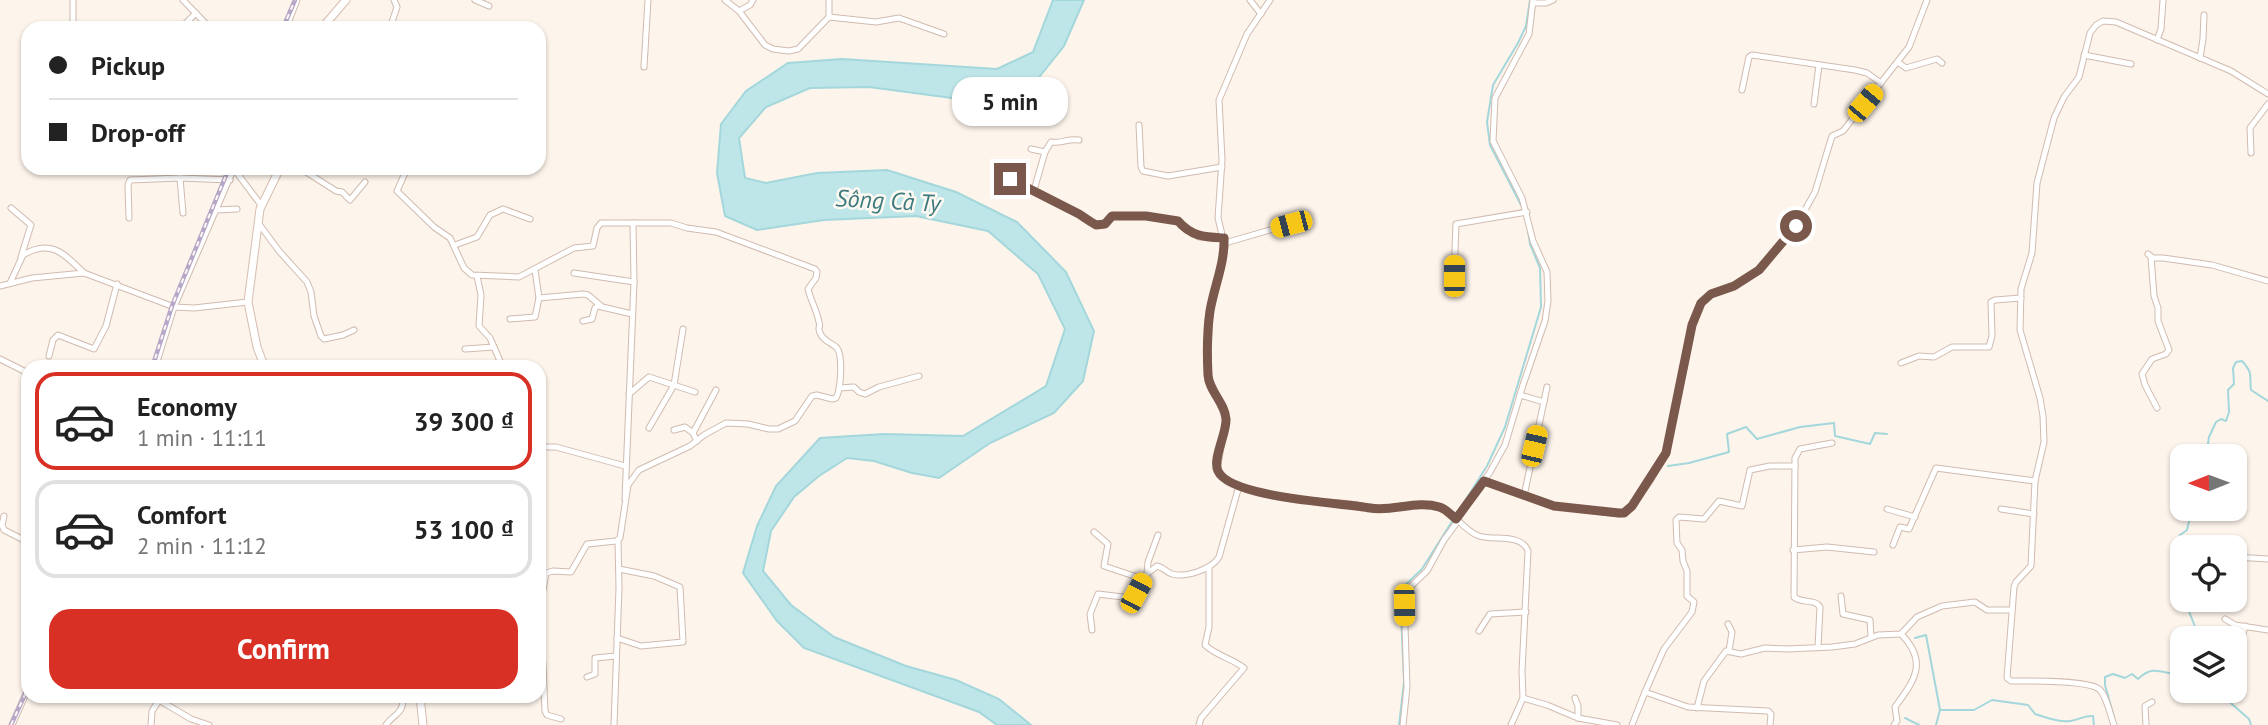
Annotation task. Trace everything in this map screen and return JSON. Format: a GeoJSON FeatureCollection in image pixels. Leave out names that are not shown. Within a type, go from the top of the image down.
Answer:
{"type":"FeatureCollection","features":[{"type":"Feature","properties":{"kind":"street"},"geometry":{"type":"LineString","coordinates":[[73,0],[73,21]]}},
{"type":"Feature","properties":{"kind":"street"},"geometry":{"type":"LineString","coordinates":[[183,0],[203,21]]}},
{"type":"Feature","properties":{"kind":"street"},"geometry":{"type":"LineString","coordinates":[[289,21],[297,0]]}},
{"type":"Feature","properties":{"kind":"street"},"geometry":{"type":"LineString","coordinates":[[329,21],[346,0]]}},
{"type":"Feature","properties":{"kind":"street"},"geometry":{"type":"LineString","coordinates":[[392,21],[397,7],[394,0]]}},
{"type":"Feature","properties":{"kind":"street"},"geometry":{"type":"LineString","coordinates":[[475,0],[489,6]]}},
{"type":"Feature","properties":{"kind":"street"},"geometry":{"type":"LineString","coordinates":[[644,67],[648,0]]}},
{"type":"Feature","properties":{"kind":"street"},"geometry":{"type":"LineString","coordinates":[[725,0],[739,11],[767,47],[786,51],[802,47],[829,17],[829,0]]}},
{"type":"Feature","properties":{"kind":"street"},"geometry":{"type":"LineString","coordinates":[[739,11],[753,0]]}},
{"type":"Feature","properties":{"kind":"street"},"geometry":{"type":"LineString","coordinates":[[1250,0],[1261,14]]}},
{"type":"Feature","properties":{"kind":"street"},"geometry":{"type":"LineString","coordinates":[[1270,0],[1241,47],[1219,97],[1222,167],[1218,218],[1225,241],[1219,280],[1210,312],[1208,379],[1226,419],[1217,470],[1239,486],[1282,499],[1375,509],[1439,506],[1479,536],[1518,541],[1525,545],[1528,551],[1521,671],[1523,698],[1511,725]]}},
{"type":"Feature","properties":{"kind":"street"},"geometry":{"type":"LineString","coordinates":[[1403,725],[1407,693],[1405,594],[1427,571],[1505,445],[1543,330],[1548,301],[1547,272],[1533,241],[1516,184],[1494,142],[1494,106],[1499,89],[1529,34],[1533,1],[1546,3],[1552,0]]}},
{"type":"Feature","properties":{"kind":"street"},"geometry":{"type":"LineString","coordinates":[[1484,481],[1554,506],[1624,513],[1632,506],[1656,471],[1668,446],[1692,325],[1701,303],[1711,294],[1734,286],[1759,270],[1796,226],[1808,206],[1832,136],[1843,131],[1899,63],[1913,41],[1927,0]]}},
{"type":"Feature","properties":{"kind":"street"},"geometry":{"type":"LineString","coordinates":[[2157,40],[2161,29],[2163,0]]}},
{"type":"Feature","properties":{"kind":"street"},"geometry":{"type":"LineString","coordinates":[[188,21],[196,13]]}},
{"type":"Feature","properties":{"kind":"street"},"geometry":{"type":"LineString","coordinates":[[2200,58],[2204,15]]}},
{"type":"Feature","properties":{"kind":"street"},"geometry":{"type":"LineString","coordinates":[[829,17],[876,22],[899,18],[944,34]]}},
{"type":"Feature","properties":{"kind":"street"},"geometry":{"type":"LineString","coordinates":[[2114,725],[2098,688],[2065,681],[2008,680],[2015,584],[2031,566],[2035,481],[2044,442],[2040,398],[2020,333],[2022,282],[2032,253],[2037,183],[2044,153],[2057,110],[2078,80],[2093,28],[2106,20],[2231,71],[2268,94]]}},
{"type":"Feature","properties":{"kind":"street"},"geometry":{"type":"LineString","coordinates":[[1742,90],[1749,57],[1752,55],[1862,71],[1881,83]]}},
{"type":"Feature","properties":{"kind":"street"},"geometry":{"type":"LineString","coordinates":[[2084,55],[2131,64]]}},
{"type":"Feature","properties":{"kind":"street"},"geometry":{"type":"LineString","coordinates":[[1899,63],[1906,68],[1937,59],[1942,63]]}},
{"type":"Feature","properties":{"kind":"street"},"geometry":{"type":"LineString","coordinates":[[1814,104],[1819,65]]}},
{"type":"Feature","properties":{"kind":"street"},"geometry":{"type":"LineString","coordinates":[[2250,153],[2250,128],[2268,104]]}},
{"type":"Feature","properties":{"kind":"street"},"geometry":{"type":"LineString","coordinates":[[1139,125],[1143,171],[1168,176],[1222,167]]}},
{"type":"Feature","properties":{"kind":"street"},"geometry":{"type":"LineString","coordinates":[[1034,190],[1048,145],[1051,142],[1079,140]]}},
{"type":"Feature","properties":{"kind":"street"},"geometry":{"type":"LineString","coordinates":[[1031,149],[1045,152]]}},
{"type":"Feature","properties":{"kind":"street"},"geometry":{"type":"LineString","coordinates":[[1007,163],[1010,179],[1096,225],[1105,224],[1112,216],[1146,216],[1178,221],[1185,229],[1199,237],[1225,241],[1291,224]]}},
{"type":"Feature","properties":{"kind":"street"},"geometry":{"type":"LineString","coordinates":[[157,360],[174,307],[232,175]]}},
{"type":"Feature","properties":{"kind":"street"},"geometry":{"type":"LineString","coordinates":[[239,175],[261,205]]}},
{"type":"Feature","properties":{"kind":"street"},"geometry":{"type":"LineString","coordinates":[[262,360],[248,302],[261,205],[276,175]]}},
{"type":"Feature","properties":{"kind":"street"},"geometry":{"type":"LineString","coordinates":[[311,175],[342,192],[350,200],[365,182]]}},
{"type":"Feature","properties":{"kind":"street"},"geometry":{"type":"LineString","coordinates":[[404,175],[397,191],[450,238],[464,268],[468,273],[477,276],[519,277],[574,248],[593,246],[597,228],[601,223],[671,223],[716,232],[817,272],[808,289],[819,321],[820,334],[839,352],[839,388],[834,399],[817,394],[812,396],[795,421],[783,427],[774,429],[752,424],[726,423],[682,451],[635,473],[628,485],[618,540],[614,725]]}},
{"type":"Feature","properties":{"kind":"street"},"geometry":{"type":"LineString","coordinates":[[129,218],[129,181],[180,178],[230,180]]}},
{"type":"Feature","properties":{"kind":"street"},"geometry":{"type":"LineString","coordinates":[[180,178],[183,213]]}},
{"type":"Feature","properties":{"kind":"street"},"geometry":{"type":"LineString","coordinates":[[11,208],[31,225],[20,260]]}},
{"type":"Feature","properties":{"kind":"street"},"geometry":{"type":"LineString","coordinates":[[218,209],[237,209]]}},
{"type":"Feature","properties":{"kind":"street"},"geometry":{"type":"LineString","coordinates":[[455,245],[477,237],[490,215],[502,209],[530,219]]}},
{"type":"Feature","properties":{"kind":"street"},"geometry":{"type":"LineString","coordinates":[[1454,276],[1456,224],[1524,213]]}},
{"type":"Feature","properties":{"kind":"street"},"geometry":{"type":"LineString","coordinates":[[625,499],[634,223]]}},
{"type":"Feature","properties":{"kind":"street"},"geometry":{"type":"LineString","coordinates":[[259,224],[307,282],[321,337],[332,338],[354,330]]}},
{"type":"Feature","properties":{"kind":"street"},"geometry":{"type":"LineString","coordinates":[[9,283],[23,255],[44,247],[54,248],[84,272],[174,307],[194,308],[248,302]]}},
{"type":"Feature","properties":{"kind":"street"},"geometry":{"type":"LineString","coordinates":[[2157,408],[2145,385],[2143,370],[2151,359],[2166,354],[2169,350],[2158,321],[2150,256],[2212,265],[2268,281],[2268,273]]}},
{"type":"Feature","properties":{"kind":"street"},"geometry":{"type":"LineString","coordinates":[[510,319],[535,317],[539,298],[535,270]]}},
{"type":"Feature","properties":{"kind":"street"},"geometry":{"type":"LineString","coordinates":[[0,286],[84,272]]}},
{"type":"Feature","properties":{"kind":"street"},"geometry":{"type":"LineString","coordinates":[[573,273],[634,282]]}},
{"type":"Feature","properties":{"kind":"street"},"geometry":{"type":"LineString","coordinates":[[477,276],[481,295],[480,330],[487,334],[500,360]]}},
{"type":"Feature","properties":{"kind":"street"},"geometry":{"type":"LineString","coordinates":[[49,356],[52,340],[58,335],[94,349],[106,326],[117,284]]}},
{"type":"Feature","properties":{"kind":"street"},"geometry":{"type":"LineString","coordinates":[[539,298],[583,294],[601,306],[632,314]]}},
{"type":"Feature","properties":{"kind":"street"},"geometry":{"type":"LineString","coordinates":[[1902,363],[1919,356],[1934,357],[1952,347],[1989,347],[1992,336],[1991,302],[2021,298]]}},
{"type":"Feature","properties":{"kind":"street"},"geometry":{"type":"LineString","coordinates":[[583,321],[590,320],[595,308],[601,306]]}},
{"type":"Feature","properties":{"kind":"street"},"geometry":{"type":"LineString","coordinates":[[649,428],[674,385],[683,329]]}},
{"type":"Feature","properties":{"kind":"street"},"geometry":{"type":"LineString","coordinates":[[465,349],[494,347]]}},
{"type":"Feature","properties":{"kind":"street"},"geometry":{"type":"LineString","coordinates":[[0,359],[21,370]]}},
{"type":"Feature","properties":{"kind":"street"},"geometry":{"type":"LineString","coordinates":[[629,374],[640,384]]}},
{"type":"Feature","properties":{"kind":"street"},"geometry":{"type":"LineString","coordinates":[[839,388],[854,387],[865,394],[919,376]]}},
{"type":"Feature","properties":{"kind":"street"},"geometry":{"type":"LineString","coordinates":[[629,394],[649,377],[695,392]]}},
{"type":"Feature","properties":{"kind":"street"},"geometry":{"type":"LineString","coordinates":[[1524,496],[1547,387]]}},
{"type":"Feature","properties":{"kind":"street"},"geometry":{"type":"LineString","coordinates":[[693,433],[716,390]]}},
{"type":"Feature","properties":{"kind":"street"},"geometry":{"type":"LineString","coordinates":[[1520,395],[1544,402]]}},
{"type":"Feature","properties":{"kind":"street"},"geometry":{"type":"LineString","coordinates":[[674,430],[685,427],[693,433],[697,441]]}},
{"type":"Feature","properties":{"kind":"street"},"geometry":{"type":"LineString","coordinates":[[1818,648],[1820,607],[1815,602],[1797,600],[1794,597],[1795,454],[1800,449],[1832,443]]}},
{"type":"Feature","properties":{"kind":"street"},"geometry":{"type":"LineString","coordinates":[[546,447],[556,447],[625,466]]}},
{"type":"Feature","properties":{"kind":"street"},"geometry":{"type":"LineString","coordinates":[[1632,725],[1663,651],[1686,622],[1694,606],[1694,602],[1687,596],[1688,571],[1677,543],[1676,520],[1683,517],[1704,519],[1719,501],[1742,506],[1750,470],[1770,466],[1795,466]]}},
{"type":"Feature","properties":{"kind":"street"},"geometry":{"type":"LineString","coordinates":[[1893,545],[1900,527],[1909,530],[1936,468],[2035,481]]}},
{"type":"Feature","properties":{"kind":"street"},"geometry":{"type":"LineString","coordinates":[[1199,725],[1201,718],[1244,668],[1205,645],[1209,627],[1209,568],[1219,556],[1239,486]]}},
{"type":"Feature","properties":{"kind":"street"},"geometry":{"type":"LineString","coordinates":[[1887,509],[1915,517]]}},
{"type":"Feature","properties":{"kind":"street"},"geometry":{"type":"LineString","coordinates":[[2001,509],[2034,514]]}},
{"type":"Feature","properties":{"kind":"street"},"geometry":{"type":"LineString","coordinates":[[4,516],[4,530],[21,538]]}},
{"type":"Feature","properties":{"kind":"street"},"geometry":{"type":"LineString","coordinates":[[1094,532],[1108,544],[1104,566],[1145,576]]}},
{"type":"Feature","properties":{"kind":"street"},"geometry":{"type":"LineString","coordinates":[[1093,630],[1090,614],[1097,595],[1133,597],[1145,576],[1147,562],[1158,535]]}},
{"type":"Feature","properties":{"kind":"street"},"geometry":{"type":"LineString","coordinates":[[546,573],[571,572],[587,544],[618,540]]}},
{"type":"Feature","properties":{"kind":"street"},"geometry":{"type":"LineString","coordinates":[[1793,550],[1827,547],[1874,552]]}},
{"type":"Feature","properties":{"kind":"street"},"geometry":{"type":"LineString","coordinates":[[2247,558],[2268,559]]}},
{"type":"Feature","properties":{"kind":"street"},"geometry":{"type":"LineString","coordinates":[[1145,576],[1159,565],[1174,574],[1209,568]]}},
{"type":"Feature","properties":{"kind":"street"},"geometry":{"type":"LineString","coordinates":[[617,638],[641,646],[683,642],[680,587],[654,576],[619,569]]}},
{"type":"Feature","properties":{"kind":"street"},"geometry":{"type":"LineString","coordinates":[[1841,596],[1843,614],[1870,620],[1871,637]]}},
{"type":"Feature","properties":{"kind":"street"},"geometry":{"type":"LineString","coordinates":[[1697,708],[1704,681],[1729,651],[1741,654],[1765,648],[1818,648],[1855,644],[1871,637],[1901,634],[1917,617],[1942,606],[1975,602],[1987,610],[2012,610]]}},
{"type":"Feature","properties":{"kind":"street"},"geometry":{"type":"LineString","coordinates":[[1479,631],[1490,614],[1526,612]]}},
{"type":"Feature","properties":{"kind":"street"},"geometry":{"type":"LineString","coordinates":[[2225,619],[2232,624],[2245,626]]}},
{"type":"Feature","properties":{"kind":"street"},"geometry":{"type":"LineString","coordinates":[[1728,624],[1731,632],[1729,651]]}},
{"type":"Feature","properties":{"kind":"street"},"geometry":{"type":"LineString","coordinates":[[2247,626],[2268,630]]}},
{"type":"Feature","properties":{"kind":"street"},"geometry":{"type":"LineString","coordinates":[[1894,725],[1897,722],[1895,707],[1912,682],[1918,666],[1912,648],[1901,634]]}},
{"type":"Feature","properties":{"kind":"street"},"geometry":{"type":"LineString","coordinates":[[587,677],[596,674],[595,657],[616,656]]}},
{"type":"Feature","properties":{"kind":"street"},"geometry":{"type":"LineString","coordinates":[[1645,692],[1697,708],[1768,710],[1771,714],[1770,725]]}},
{"type":"Feature","properties":{"kind":"street"},"geometry":{"type":"LineString","coordinates":[[1523,698],[1578,718],[1617,725]]}},
{"type":"Feature","properties":{"kind":"street"},"geometry":{"type":"LineString","coordinates":[[1575,698],[1578,718]]}},
{"type":"Feature","properties":{"kind":"street"},"geometry":{"type":"LineString","coordinates":[[2146,725],[2146,706],[2152,702]]}},
{"type":"Feature","properties":{"kind":"street"},"geometry":{"type":"LineString","coordinates":[[12,725],[22,703]]}},
{"type":"Feature","properties":{"kind":"street"},"geometry":{"type":"LineString","coordinates":[[151,725],[152,711],[157,703]]}},
{"type":"Feature","properties":{"kind":"street"},"geometry":{"type":"LineString","coordinates":[[167,703],[191,719],[209,725]]}},
{"type":"Feature","properties":{"kind":"street"},"geometry":{"type":"LineString","coordinates":[[386,725],[399,713],[403,703]]}},
{"type":"Feature","properties":{"kind":"street"},"geometry":{"type":"LineString","coordinates":[[421,703],[423,725]]}},
{"type":"Feature","properties":{"kind":"street"},"geometry":{"type":"LineString","coordinates":[[545,703],[546,714],[561,719]]}},
{"type":"Feature","properties":{"kind":"water","name":"Sông Cà Ty"},"geometry":{"type":"Polygon","coordinates":[[[1053,0],[1084,0],[1064,46],[1036,81],[1008,97],[967,100],[869,87],[810,88],[766,107],[739,138],[745,178],[766,183],[817,173],[887,170],[956,192],[1017,222],[1066,272],[1094,331],[1083,381],[1054,413],[990,443],[939,478],[874,461],[847,458],[794,497],[771,531],[763,571],[791,605],[834,637],[906,666],[956,680],[999,699],[1031,725],[997,725],[979,712],[804,648],[777,621],[743,573],[757,526],[776,486],[820,438],[884,434],[963,436],[1046,386],[1065,329],[1038,274],[988,231],[916,216],[824,220],[757,230],[725,216],[717,173],[721,124],[746,91],[788,63],[842,59],[997,69],[1033,52],[1053,0]]]}},
{"type":"Feature","properties":{"kind":"waterway"},"geometry":{"type":"LineString","coordinates":[[1521,205],[1490,145],[1487,122],[1493,85],[1526,26],[1530,0]]}},
{"type":"Feature","properties":{"kind":"waterway"},"geometry":{"type":"LineString","coordinates":[[1399,725],[1404,682],[1400,590],[1422,569],[1487,466],[1505,427],[1541,307],[1540,268],[1530,244],[1528,231]]}},
{"type":"Feature","properties":{"kind":"waterway"},"geometry":{"type":"LineString","coordinates":[[2208,444],[2216,422],[2221,419],[2226,421],[2229,412],[2228,390],[2234,384],[2233,368],[2236,362],[2242,361],[2248,369],[2251,390],[2268,401]]}},
{"type":"Feature","properties":{"kind":"waterway"},"geometry":{"type":"LineString","coordinates":[[1668,466],[1729,452],[1727,434],[1746,427],[1757,439],[1800,427],[1834,423],[1835,436],[1870,444],[1875,433],[1887,434]]}},
{"type":"Feature","properties":{"kind":"waterway"},"geometry":{"type":"LineString","coordinates":[[2180,535],[2187,530],[2189,522]]}},
{"type":"Feature","properties":{"kind":"waterway"},"geometry":{"type":"LineString","coordinates":[[2189,612],[2195,626]]}},
{"type":"Feature","properties":{"kind":"waterway"},"geometry":{"type":"LineString","coordinates":[[1915,638],[1926,635],[1940,710],[1936,725]]}},
{"type":"Feature","properties":{"kind":"waterway"},"geometry":{"type":"LineString","coordinates":[[2114,717],[2105,677],[2113,674],[2125,678],[2132,674],[2138,679],[2152,671],[2170,673]]}},
{"type":"Feature","properties":{"kind":"waterway"},"geometry":{"type":"LineString","coordinates":[[1940,710],[1974,710],[1992,700],[2028,705],[2035,714],[2057,720],[2070,721],[2093,716],[2094,725]]}},
{"type":"Feature","properties":{"kind":"waterway"},"geometry":{"type":"LineString","coordinates":[[2231,703],[2249,719],[2251,725]]}},
{"type":"Feature","properties":{"kind":"waterway"},"geometry":{"type":"LineString","coordinates":[[1905,718],[1919,725]]}},
{"type":"Feature","properties":{"kind":"railway"},"geometry":{"type":"LineString","coordinates":[[286,21],[295,0]]}},
{"type":"Feature","properties":{"kind":"railway"},"geometry":{"type":"LineString","coordinates":[[155,360],[172,306],[226,175]]}},
{"type":"Feature","properties":{"kind":"railway"},"geometry":{"type":"LineString","coordinates":[[11,725],[21,703]]}},
{"type":"Feature","properties":{"kind":"route"},"geometry":{"type":"LineString","coordinates":[[1010,179],[1096,225],[1105,224],[1112,216],[1146,216],[1178,221],[1185,229],[1199,237],[1224,238],[1225,247],[1210,312],[1208,355],[1209,382],[1226,419],[1217,461],[1220,474],[1239,486],[1282,499],[1379,509],[1439,506],[1456,519],[1484,481],[1554,506],[1619,513],[1628,511],[1666,453],[1692,325],[1701,303],[1711,294],[1734,286],[1759,270],[1796,226]]}}]}
